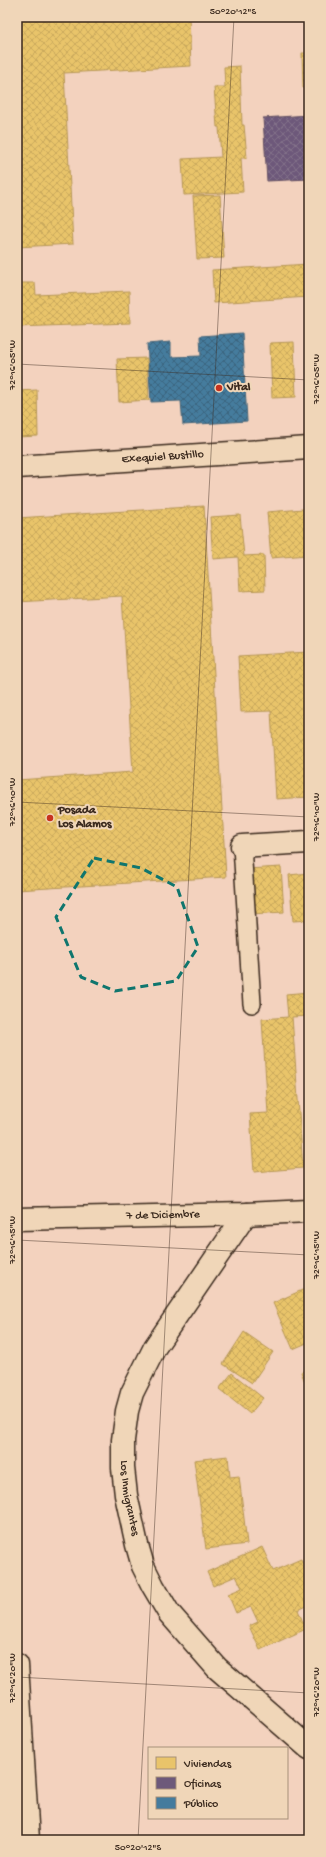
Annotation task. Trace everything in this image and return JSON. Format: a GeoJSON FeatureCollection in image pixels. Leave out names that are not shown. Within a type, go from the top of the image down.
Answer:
{"type":"FeatureCollection","features":[{"type":"Feature","properties":{"kind":"street","name":"Exequiel Bustillo"},"geometry":{"type":"LineString","coordinates":[[17,467],[309,448]]}},
{"type":"Feature","properties":{"kind":"street"},"geometry":{"type":"LineString","coordinates":[[242,846],[309,842]]}},
{"type":"Feature","properties":{"kind":"street","name":"7 de Diciembre"},"geometry":{"type":"LineString","coordinates":[[17,1219],[246,1214],[309,1211]]}},
{"type":"Feature","properties":{"kind":"street","name":"Los Inmigrantes"},"geometry":{"type":"LineString","coordinates":[[246,1214],[155,1347],[132,1393],[127,1411],[123,1440],[123,1468],[126,1495],[143,1566],[169,1613],[217,1668],[309,1748]]}},
{"type":"Feature","properties":{"kind":"street"},"geometry":{"type":"LineString","coordinates":[[17,1665],[28,1840]]}},
{"type":"Feature","properties":{"kind":"lane"},"geometry":{"type":"LineString","coordinates":[[242,846],[252,1004]]}},
{"type":"Feature","properties":{"kind":"highlighted area"},"geometry":{"type":"Polygon","coordinates":[[[94,858],[141,868],[177,887],[198,947],[176,981],[115,991],[81,977],[56,917],[94,858]]]}},
{"type":"Feature","properties":{"kind":"building: Viviendas"},"geometry":{"type":"Polygon","coordinates":[[[17,17],[189,17],[191,66],[64,73],[73,244],[17,247],[17,17]]]}},
{"type":"Feature","properties":{"kind":"building: Viviendas"},"geometry":{"type":"Polygon","coordinates":[[[302,53],[309,53],[309,88],[303,88],[302,53]]]}},
{"type":"Feature","properties":{"kind":"building: Viviendas"},"geometry":{"type":"Polygon","coordinates":[[[240,66],[242,125],[244,125],[247,158],[241,158],[243,192],[184,195],[182,159],[221,157],[214,87],[225,87],[224,67],[240,66]]]}},
{"type":"Feature","properties":{"kind":"building: Viviendas"},"geometry":{"type":"Polygon","coordinates":[[[220,195],[224,258],[197,259],[193,196],[220,195]]]}},
{"type":"Feature","properties":{"kind":"building: Viviendas"},"geometry":{"type":"Polygon","coordinates":[[[309,264],[309,297],[214,303],[212,270],[309,264]]]}},
{"type":"Feature","properties":{"kind":"building: Viviendas"},"geometry":{"type":"Polygon","coordinates":[[[17,283],[35,283],[36,295],[129,291],[130,323],[17,327],[17,283]]]}},
{"type":"Feature","properties":{"kind":"building: Viviendas"},"geometry":{"type":"Polygon","coordinates":[[[294,342],[296,397],[272,398],[270,343],[294,342]]]}},
{"type":"Feature","properties":{"kind":"building: Viviendas"},"geometry":{"type":"Polygon","coordinates":[[[147,358],[149,400],[119,402],[117,359],[147,358]]]}},
{"type":"Feature","properties":{"kind":"building: Viviendas"},"geometry":{"type":"Polygon","coordinates":[[[37,390],[38,436],[17,437],[17,391],[37,390]]]}},
{"type":"Feature","properties":{"kind":"building: Viviendas"},"geometry":{"type":"Polygon","coordinates":[[[204,506],[226,877],[17,890],[17,780],[133,772],[122,596],[17,602],[17,518],[204,506]]]}},
{"type":"Feature","properties":{"kind":"building: Viviendas"},"geometry":{"type":"Polygon","coordinates":[[[303,509],[307,555],[271,558],[267,512],[303,509]]]}},
{"type":"Feature","properties":{"kind":"building: Viviendas"},"geometry":{"type":"Polygon","coordinates":[[[240,515],[244,556],[264,555],[265,590],[240,591],[238,557],[213,559],[210,517],[240,515]]]}},
{"type":"Feature","properties":{"kind":"building: Viviendas"},"geometry":{"type":"Polygon","coordinates":[[[309,652],[309,797],[276,799],[271,711],[241,712],[238,656],[309,652]]]}},
{"type":"Feature","properties":{"kind":"building: Viviendas"},"geometry":{"type":"Polygon","coordinates":[[[281,867],[284,912],[250,914],[247,869],[281,867]]]}},
{"type":"Feature","properties":{"kind":"building: Viviendas"},"geometry":{"type":"Polygon","coordinates":[[[309,873],[309,920],[293,921],[289,875],[309,873]]]}},
{"type":"Feature","properties":{"kind":"building: Viviendas"},"geometry":{"type":"Polygon","coordinates":[[[309,992],[309,1016],[292,1017],[303,1168],[254,1172],[250,1114],[268,1113],[262,1019],[288,1017],[286,994],[309,992]]]}},
{"type":"Feature","properties":{"kind":"building: Viviendas"},"geometry":{"type":"Polygon","coordinates":[[[309,1287],[309,1342],[293,1349],[273,1303],[309,1287]]]}},
{"type":"Feature","properties":{"kind":"building: Viviendas"},"geometry":{"type":"Polygon","coordinates":[[[244,1332],[273,1352],[252,1383],[223,1364],[244,1332]]]}},
{"type":"Feature","properties":{"kind":"building: Viviendas"},"geometry":{"type":"Polygon","coordinates":[[[309,1369],[309,1392],[301,1372],[309,1369]]]}},
{"type":"Feature","properties":{"kind":"building: Viviendas"},"geometry":{"type":"Polygon","coordinates":[[[232,1373],[263,1398],[250,1414],[219,1389],[232,1373]]]}},
{"type":"Feature","properties":{"kind":"building: Viviendas"},"geometry":{"type":"Polygon","coordinates":[[[228,1456],[230,1477],[239,1476],[247,1544],[206,1549],[194,1460],[228,1456]]]}},
{"type":"Feature","properties":{"kind":"building: Viviendas"},"geometry":{"type":"Polygon","coordinates":[[[262,1547],[273,1571],[301,1559],[309,1577],[309,1605],[298,1610],[306,1629],[260,1650],[249,1626],[258,1622],[251,1607],[236,1613],[228,1594],[242,1588],[236,1576],[213,1586],[207,1572],[262,1547]]]}},
{"type":"Feature","properties":{"kind":"building: Oficinas"},"geometry":{"type":"Polygon","coordinates":[[[309,115],[309,179],[267,181],[263,118],[309,115]]]}},
{"type":"Feature","properties":{"kind":"building: Público"},"geometry":{"type":"Polygon","coordinates":[[[242,333],[247,421],[183,425],[181,401],[151,402],[147,344],[171,342],[171,357],[201,356],[200,336],[242,333]]]}},
{"type":"Feature","properties":{"kind":"place","name":"Vital"},"geometry":{"type":"Point","coordinates":[219,388]}},
{"type":"Feature","properties":{"kind":"place","name":"Posada Los Alamos"},"geometry":{"type":"Point","coordinates":[50,818]}}]}
